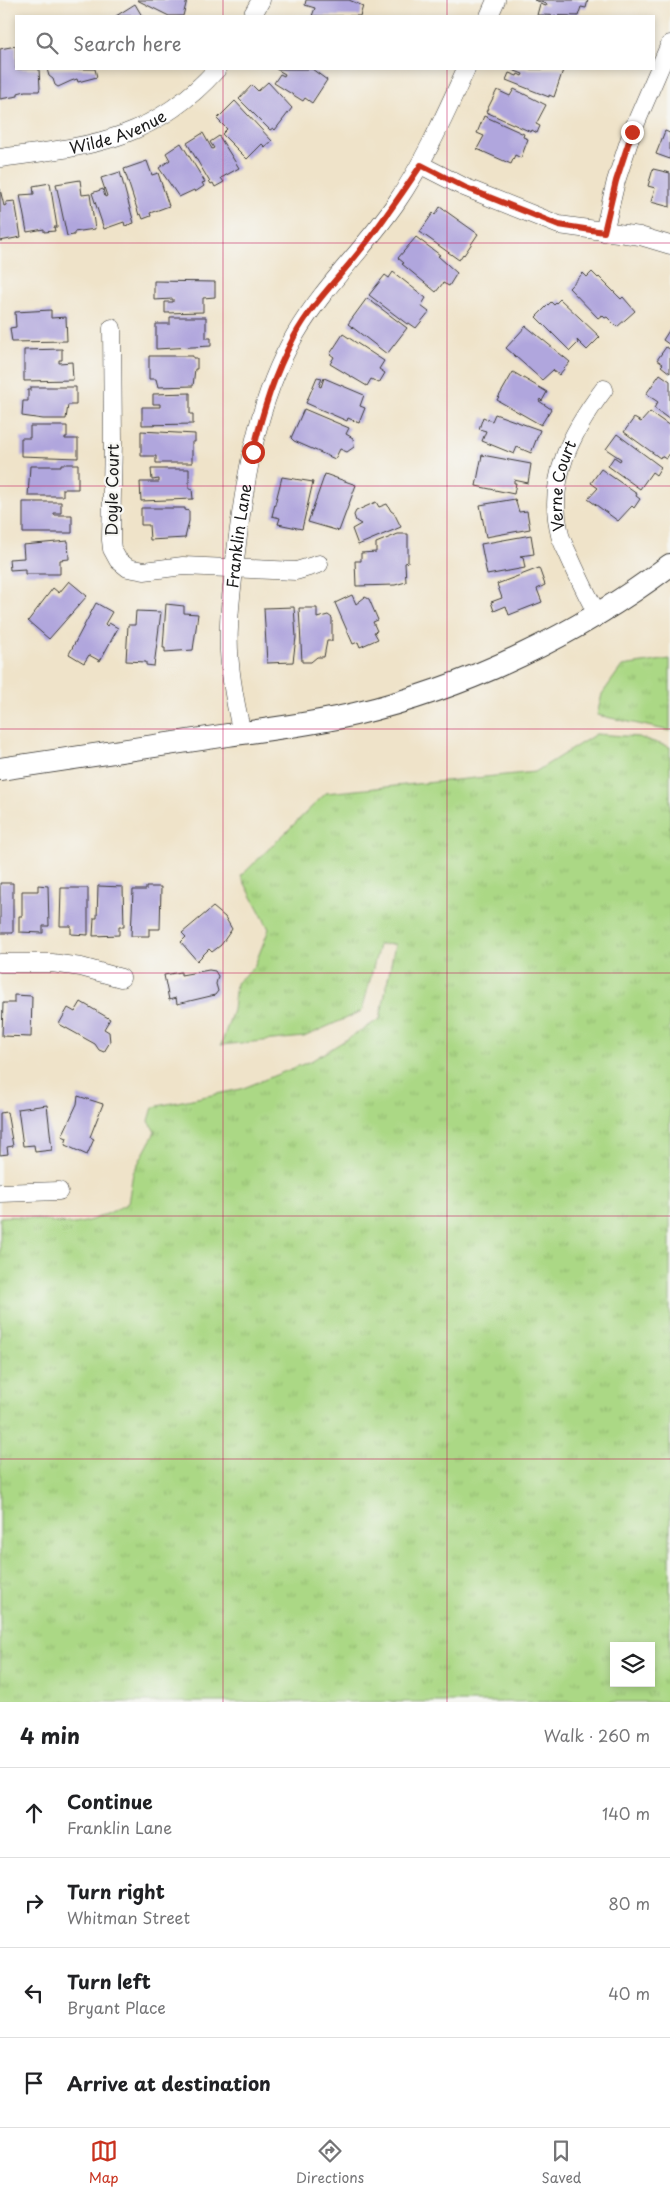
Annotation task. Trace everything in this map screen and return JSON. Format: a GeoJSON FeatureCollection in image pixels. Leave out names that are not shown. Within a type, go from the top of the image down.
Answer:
{"type":"FeatureCollection","features":[{"type":"Feature","properties":{"kind":"main road"},"geometry":{"type":"LineString","coordinates":[[0,769],[302,725],[355,714],[457,683],[506,662],[598,615],[670,565]]}},
{"type":"Feature","properties":{"kind":"street"},"geometry":{"type":"LineString","coordinates":[[253,15],[261,0]]}},
{"type":"Feature","properties":{"kind":"street"},"geometry":{"type":"LineString","coordinates":[[489,15],[496,0]]}},
{"type":"Feature","properties":{"kind":"street"},"geometry":{"type":"LineString","coordinates":[[604,232],[616,181],[632,132],[670,44]]}},
{"type":"Feature","properties":{"kind":"street","name":"Wilde Avenue"},"geometry":{"type":"LineString","coordinates":[[0,158],[72,148],[102,142],[132,132],[183,103],[216,70]]}},
{"type":"Feature","properties":{"kind":"street","name":"Franklin Lane"},"geometry":{"type":"LineString","coordinates":[[242,733],[235,703],[228,630],[241,509],[268,394],[290,344],[314,307],[396,203],[421,165],[466,70]]}},
{"type":"Feature","properties":{"kind":"street"},"geometry":{"type":"LineString","coordinates":[[421,165],[464,187],[559,225],[640,236],[670,245]]}},
{"type":"Feature","properties":{"kind":"street","name":"Doyle Court"},"geometry":{"type":"LineString","coordinates":[[112,328],[113,441],[111,540],[118,560],[128,568],[144,570],[184,566],[296,571],[319,564]]}},
{"type":"Feature","properties":{"kind":"street","name":"Verne Court"},"geometry":{"type":"LineString","coordinates":[[598,615],[582,586],[560,535],[556,496],[560,463],[583,416],[604,389]]}},
{"type":"Feature","properties":{"kind":"street"},"geometry":{"type":"LineString","coordinates":[[0,963],[52,963],[81,967],[121,978]]}},
{"type":"Feature","properties":{"kind":"street"},"geometry":{"type":"LineString","coordinates":[[0,1193],[59,1191]]}},
{"type":"Feature","properties":{"kind":"green space"},"geometry":{"type":"Polygon","coordinates":[[[670,659],[670,731],[597,715],[602,694],[622,666],[670,659]]]}},
{"type":"Feature","properties":{"kind":"green space"},"geometry":{"type":"Polygon","coordinates":[[[596,734],[638,737],[670,747],[670,1702],[0,1702],[0,1217],[9,1216],[76,1224],[100,1217],[128,1203],[133,1173],[155,1132],[149,1121],[153,1107],[241,1089],[311,1061],[380,1019],[395,944],[379,945],[362,1011],[304,1037],[221,1045],[233,1010],[236,983],[254,967],[269,929],[241,876],[326,793],[535,772],[596,734]]]}},
{"type":"Feature","properties":{"kind":"building"},"geometry":{"type":"Polygon","coordinates":[[[137,0],[187,0],[183,15],[167,15],[137,0]]]}},
{"type":"Feature","properties":{"kind":"building"},"geometry":{"type":"Polygon","coordinates":[[[306,0],[349,0],[363,6],[360,15],[312,15],[315,8],[305,5],[306,0]]]}},
{"type":"Feature","properties":{"kind":"building"},"geometry":{"type":"Polygon","coordinates":[[[534,0],[588,0],[586,8],[581,7],[578,15],[537,15],[540,4],[546,6],[547,4],[534,0]]]}},
{"type":"Feature","properties":{"kind":"building"},"geometry":{"type":"Polygon","coordinates":[[[135,4],[141,15],[118,15],[135,4]]]}},
{"type":"Feature","properties":{"kind":"building"},"geometry":{"type":"Polygon","coordinates":[[[15,46],[15,70],[39,70],[39,91],[25,91],[18,93],[18,96],[0,99],[0,49],[15,46]]]}},
{"type":"Feature","properties":{"kind":"building"},"geometry":{"type":"Polygon","coordinates":[[[47,70],[95,70],[97,77],[78,82],[77,79],[58,87],[49,76],[47,70]]]}},
{"type":"Feature","properties":{"kind":"building"},"geometry":{"type":"Polygon","coordinates":[[[278,70],[313,70],[327,80],[312,103],[305,98],[303,101],[274,83],[280,74],[284,76],[285,74],[278,70]]]}},
{"type":"Feature","properties":{"kind":"building"},"geometry":{"type":"Polygon","coordinates":[[[513,70],[563,70],[554,97],[549,95],[549,97],[506,80],[509,73],[517,76],[518,74],[522,76],[523,74],[513,70]]]}},
{"type":"Feature","properties":{"kind":"building"},"geometry":{"type":"Polygon","coordinates":[[[268,82],[292,108],[275,130],[273,128],[270,130],[239,99],[252,85],[258,91],[268,82]]]}},
{"type":"Feature","properties":{"kind":"building"},"geometry":{"type":"Polygon","coordinates":[[[514,89],[546,105],[536,124],[540,126],[537,133],[486,112],[497,90],[510,96],[514,89]]]}},
{"type":"Feature","properties":{"kind":"building"},"geometry":{"type":"Polygon","coordinates":[[[235,101],[272,141],[265,147],[262,144],[247,159],[222,134],[227,129],[217,119],[235,101]]]}},
{"type":"Feature","properties":{"kind":"building"},"geometry":{"type":"Polygon","coordinates":[[[484,116],[524,134],[523,137],[528,139],[521,158],[515,155],[511,164],[477,149],[484,136],[477,133],[484,116]]]}},
{"type":"Feature","properties":{"kind":"building"},"geometry":{"type":"Polygon","coordinates":[[[665,131],[670,133],[670,159],[656,154],[665,131]]]}},
{"type":"Feature","properties":{"kind":"building"},"geometry":{"type":"Polygon","coordinates":[[[203,133],[212,149],[214,148],[210,142],[219,136],[239,168],[221,178],[224,182],[215,187],[213,183],[211,184],[187,143],[203,133]]]}},
{"type":"Feature","properties":{"kind":"building"},"geometry":{"type":"Polygon","coordinates":[[[181,143],[205,182],[202,183],[204,186],[195,192],[194,190],[179,197],[159,168],[170,160],[166,153],[181,143]]]}},
{"type":"Feature","properties":{"kind":"building"},"geometry":{"type":"Polygon","coordinates":[[[147,161],[152,175],[158,173],[169,206],[150,213],[151,216],[143,219],[141,214],[139,215],[124,169],[147,161]]]}},
{"type":"Feature","properties":{"kind":"building"},"geometry":{"type":"Polygon","coordinates":[[[653,169],[670,173],[670,207],[651,202],[655,188],[648,186],[653,169]]]}},
{"type":"Feature","properties":{"kind":"building"},"geometry":{"type":"Polygon","coordinates":[[[120,172],[134,223],[125,226],[124,222],[104,229],[92,193],[103,189],[105,197],[107,196],[101,178],[120,172]]]}},
{"type":"Feature","properties":{"kind":"building"},"geometry":{"type":"Polygon","coordinates":[[[80,180],[82,195],[90,194],[95,229],[74,232],[74,235],[67,236],[56,184],[80,180]]]}},
{"type":"Feature","properties":{"kind":"building"},"geometry":{"type":"Polygon","coordinates":[[[50,183],[57,227],[54,227],[55,231],[44,232],[44,229],[27,232],[20,195],[34,194],[33,186],[50,183]]]}},
{"type":"Feature","properties":{"kind":"building"},"geometry":{"type":"Polygon","coordinates":[[[0,189],[4,206],[6,202],[15,201],[21,237],[0,241],[0,189]]]}},
{"type":"Feature","properties":{"kind":"building"},"geometry":{"type":"Polygon","coordinates":[[[440,207],[478,234],[459,260],[420,232],[433,213],[435,215],[440,207]]]}},
{"type":"Feature","properties":{"kind":"building"},"geometry":{"type":"Polygon","coordinates":[[[416,237],[440,255],[438,256],[457,273],[449,286],[443,283],[436,292],[402,264],[404,263],[398,258],[416,237]]]}},
{"type":"Feature","properties":{"kind":"building"},"geometry":{"type":"Polygon","coordinates":[[[393,272],[426,298],[421,306],[429,312],[416,328],[409,323],[407,324],[369,295],[385,275],[389,278],[393,272]]]}},
{"type":"Feature","properties":{"kind":"building"},"geometry":{"type":"Polygon","coordinates":[[[592,272],[621,299],[623,297],[635,311],[617,327],[607,317],[605,318],[602,315],[598,318],[569,288],[583,273],[587,277],[592,272]]]}},
{"type":"Feature","properties":{"kind":"building"},"geometry":{"type":"Polygon","coordinates":[[[154,281],[215,282],[215,297],[203,298],[203,312],[165,313],[165,302],[173,302],[173,299],[154,300],[154,281]]]}},
{"type":"Feature","properties":{"kind":"building"},"geometry":{"type":"Polygon","coordinates":[[[367,298],[407,328],[387,354],[348,324],[367,298]]]}},
{"type":"Feature","properties":{"kind":"building"},"geometry":{"type":"Polygon","coordinates":[[[560,299],[600,337],[587,350],[577,340],[578,343],[570,351],[536,317],[551,302],[554,305],[560,299]]]}},
{"type":"Feature","properties":{"kind":"building"},"geometry":{"type":"Polygon","coordinates":[[[51,310],[51,318],[66,317],[67,341],[12,342],[10,328],[16,327],[15,312],[51,310]]]}},
{"type":"Feature","properties":{"kind":"building"},"geometry":{"type":"Polygon","coordinates":[[[170,317],[206,317],[206,338],[211,338],[211,346],[156,349],[156,324],[170,324],[170,317]]]}},
{"type":"Feature","properties":{"kind":"building"},"geometry":{"type":"Polygon","coordinates":[[[526,326],[570,362],[559,375],[553,370],[542,380],[506,348],[526,326]]]}},
{"type":"Feature","properties":{"kind":"building"},"geometry":{"type":"Polygon","coordinates":[[[670,329],[670,345],[663,340],[670,329]]]}},
{"type":"Feature","properties":{"kind":"building"},"geometry":{"type":"Polygon","coordinates":[[[343,334],[384,361],[379,369],[385,373],[379,383],[371,379],[367,386],[330,364],[334,357],[330,354],[343,334]]]}},
{"type":"Feature","properties":{"kind":"building"},"geometry":{"type":"Polygon","coordinates":[[[666,347],[670,349],[670,373],[657,360],[666,347]]]}},
{"type":"Feature","properties":{"kind":"building"},"geometry":{"type":"Polygon","coordinates":[[[62,349],[62,360],[59,360],[59,363],[72,362],[73,380],[24,381],[24,350],[62,349]]]}},
{"type":"Feature","properties":{"kind":"building"},"geometry":{"type":"Polygon","coordinates":[[[149,356],[193,356],[193,358],[197,358],[197,369],[195,369],[193,386],[158,387],[156,379],[149,379],[149,356]]]}},
{"type":"Feature","properties":{"kind":"building"},"geometry":{"type":"Polygon","coordinates":[[[513,372],[547,392],[542,401],[540,399],[539,401],[551,409],[541,425],[497,400],[513,372]]]}},
{"type":"Feature","properties":{"kind":"building"},"geometry":{"type":"Polygon","coordinates":[[[660,374],[670,381],[670,420],[654,408],[658,402],[646,394],[660,374]]]}},
{"type":"Feature","properties":{"kind":"building"},"geometry":{"type":"Polygon","coordinates":[[[317,377],[322,378],[319,386],[321,387],[324,378],[364,395],[360,406],[365,408],[359,423],[348,418],[347,421],[306,403],[317,377]]]}},
{"type":"Feature","properties":{"kind":"building"},"geometry":{"type":"Polygon","coordinates":[[[31,387],[76,387],[76,405],[68,405],[66,419],[43,419],[22,416],[23,401],[28,401],[28,390],[31,390],[31,387]]]}},
{"type":"Feature","properties":{"kind":"building"},"geometry":{"type":"Polygon","coordinates":[[[190,393],[190,414],[193,414],[193,424],[142,425],[142,407],[160,407],[160,404],[153,404],[153,394],[190,393]]]}},
{"type":"Feature","properties":{"kind":"building"},"geometry":{"type":"Polygon","coordinates":[[[304,409],[349,428],[346,434],[353,438],[354,447],[347,452],[340,449],[335,459],[294,441],[291,438],[304,409]]]}},
{"type":"Feature","properties":{"kind":"building"},"geometry":{"type":"Polygon","coordinates":[[[650,412],[670,426],[670,453],[666,459],[661,456],[660,458],[624,432],[634,418],[641,422],[650,412]]]}},
{"type":"Feature","properties":{"kind":"building"},"geometry":{"type":"Polygon","coordinates":[[[495,414],[540,430],[531,453],[517,447],[514,454],[482,441],[486,431],[479,429],[483,417],[492,421],[495,414]]]}},
{"type":"Feature","properties":{"kind":"building"},"geometry":{"type":"Polygon","coordinates":[[[30,426],[67,426],[67,437],[65,439],[78,439],[78,458],[21,456],[21,438],[30,438],[30,426]]]}},
{"type":"Feature","properties":{"kind":"building"},"geometry":{"type":"Polygon","coordinates":[[[141,431],[195,434],[195,442],[192,442],[192,463],[156,463],[156,456],[141,456],[141,431]]]}},
{"type":"Feature","properties":{"kind":"building"},"geometry":{"type":"Polygon","coordinates":[[[617,434],[661,467],[656,475],[652,472],[640,489],[608,466],[614,457],[620,461],[621,459],[606,449],[617,434]]]}},
{"type":"Feature","properties":{"kind":"building"},"geometry":{"type":"Polygon","coordinates":[[[482,455],[531,464],[528,483],[514,480],[514,483],[516,483],[514,494],[476,486],[482,455]]]}},
{"type":"Feature","properties":{"kind":"building"},"geometry":{"type":"Polygon","coordinates":[[[61,464],[78,464],[78,489],[63,489],[63,496],[28,496],[30,466],[61,466],[61,464]]]}},
{"type":"Feature","properties":{"kind":"building"},"geometry":{"type":"Polygon","coordinates":[[[151,469],[189,469],[189,489],[192,489],[193,499],[141,501],[140,482],[159,482],[159,479],[152,480],[151,469]]]}},
{"type":"Feature","properties":{"kind":"building"},"geometry":{"type":"Polygon","coordinates":[[[601,469],[637,494],[636,496],[640,499],[634,508],[632,506],[618,521],[588,499],[598,488],[591,483],[601,469]]]}},
{"type":"Feature","properties":{"kind":"building"},"geometry":{"type":"Polygon","coordinates":[[[325,474],[356,485],[339,531],[308,522],[325,474]]]}},
{"type":"Feature","properties":{"kind":"building"},"geometry":{"type":"Polygon","coordinates":[[[282,477],[313,482],[302,529],[278,524],[280,518],[272,516],[282,477]]]}},
{"type":"Feature","properties":{"kind":"building"},"geometry":{"type":"Polygon","coordinates":[[[515,499],[519,512],[527,511],[530,529],[486,537],[480,505],[515,499]]]}},
{"type":"Feature","properties":{"kind":"building"},"geometry":{"type":"Polygon","coordinates":[[[23,502],[61,502],[61,513],[54,513],[54,515],[72,515],[72,533],[23,533],[23,502]]]}},
{"type":"Feature","properties":{"kind":"building"},"geometry":{"type":"Polygon","coordinates":[[[376,502],[379,507],[387,504],[401,527],[358,545],[352,529],[361,524],[356,521],[354,515],[356,511],[376,502]]]}},
{"type":"Feature","properties":{"kind":"building"},"geometry":{"type":"Polygon","coordinates":[[[141,508],[185,508],[185,510],[189,511],[189,521],[185,538],[150,540],[149,525],[141,525],[141,508]]]}},
{"type":"Feature","properties":{"kind":"building"},"geometry":{"type":"Polygon","coordinates":[[[398,534],[408,534],[408,562],[405,563],[406,582],[395,585],[356,586],[355,561],[361,561],[361,553],[376,552],[376,543],[398,534]]]}},
{"type":"Feature","properties":{"kind":"building"},"geometry":{"type":"Polygon","coordinates":[[[531,535],[534,554],[520,556],[523,557],[525,568],[487,575],[481,544],[531,535]]]}},
{"type":"Feature","properties":{"kind":"building"},"geometry":{"type":"Polygon","coordinates":[[[68,541],[69,559],[60,560],[60,574],[25,574],[25,569],[10,570],[9,559],[24,558],[23,545],[68,541]]]}},
{"type":"Feature","properties":{"kind":"building"},"geometry":{"type":"Polygon","coordinates":[[[539,568],[545,585],[537,589],[542,602],[509,615],[506,606],[494,611],[491,602],[502,598],[497,584],[539,568]]]}},
{"type":"Feature","properties":{"kind":"building"},"geometry":{"type":"Polygon","coordinates":[[[69,581],[87,596],[49,639],[28,621],[53,588],[59,593],[69,581]]]}},
{"type":"Feature","properties":{"kind":"building"},"geometry":{"type":"Polygon","coordinates":[[[352,595],[356,604],[365,597],[369,599],[378,620],[373,622],[377,631],[374,632],[378,639],[360,647],[358,642],[353,644],[335,603],[352,595]]]}},
{"type":"Feature","properties":{"kind":"building"},"geometry":{"type":"Polygon","coordinates":[[[96,603],[112,612],[105,624],[107,626],[109,623],[118,628],[100,661],[89,655],[84,663],[69,654],[96,603]]]}},
{"type":"Feature","properties":{"kind":"building"},"geometry":{"type":"Polygon","coordinates":[[[166,604],[184,606],[184,613],[198,614],[193,650],[165,652],[165,648],[163,648],[166,604]]]}},
{"type":"Feature","properties":{"kind":"building"},"geometry":{"type":"Polygon","coordinates":[[[294,607],[296,637],[293,662],[267,663],[264,608],[294,607]]]}},
{"type":"Feature","properties":{"kind":"building"},"geometry":{"type":"Polygon","coordinates":[[[299,608],[317,608],[317,618],[328,615],[332,618],[332,641],[327,641],[324,657],[317,657],[311,662],[302,662],[299,608]]]}},
{"type":"Feature","properties":{"kind":"building"},"geometry":{"type":"Polygon","coordinates":[[[136,611],[161,612],[154,666],[146,665],[146,662],[126,661],[128,625],[135,625],[136,611]]]}},
{"type":"Feature","properties":{"kind":"building"},"geometry":{"type":"Polygon","coordinates":[[[0,883],[13,883],[13,933],[0,933],[0,883]]]}},
{"type":"Feature","properties":{"kind":"building"},"geometry":{"type":"Polygon","coordinates":[[[38,885],[48,886],[49,926],[43,926],[43,933],[19,932],[19,916],[22,916],[22,891],[38,891],[38,885]]]}},
{"type":"Feature","properties":{"kind":"building"},"geometry":{"type":"Polygon","coordinates":[[[98,886],[123,887],[124,927],[119,927],[119,935],[93,936],[94,918],[97,918],[98,886]]]}},
{"type":"Feature","properties":{"kind":"building"},"geometry":{"type":"Polygon","coordinates":[[[146,887],[161,887],[160,929],[149,929],[149,936],[131,936],[133,890],[146,890],[146,887]]]}},
{"type":"Feature","properties":{"kind":"building"},"geometry":{"type":"Polygon","coordinates":[[[61,888],[88,888],[88,935],[71,934],[71,926],[60,926],[61,888]]]}},
{"type":"Feature","properties":{"kind":"building"},"geometry":{"type":"Polygon","coordinates":[[[213,907],[225,917],[232,929],[221,945],[212,952],[209,949],[197,961],[181,942],[186,937],[182,933],[213,907]]]}},
{"type":"Feature","properties":{"kind":"building"},"geometry":{"type":"Polygon","coordinates":[[[209,970],[215,971],[218,976],[216,984],[218,991],[215,995],[177,1004],[176,998],[169,1000],[164,975],[181,972],[181,975],[209,970]]]}},
{"type":"Feature","properties":{"kind":"building"},"geometry":{"type":"Polygon","coordinates":[[[14,995],[32,996],[31,1037],[2,1036],[3,1003],[14,1003],[14,995]]]}},
{"type":"Feature","properties":{"kind":"building"},"geometry":{"type":"Polygon","coordinates":[[[81,1002],[110,1019],[104,1029],[109,1032],[110,1042],[104,1052],[99,1050],[95,1044],[59,1024],[68,1008],[75,1012],[81,1002]]]}},
{"type":"Feature","properties":{"kind":"building"},"geometry":{"type":"Polygon","coordinates":[[[78,1096],[103,1104],[90,1137],[94,1139],[87,1155],[65,1145],[67,1138],[62,1136],[77,1104],[78,1096]]]}},
{"type":"Feature","properties":{"kind":"building"},"geometry":{"type":"Polygon","coordinates":[[[47,1105],[52,1150],[35,1152],[34,1145],[23,1146],[18,1109],[47,1105]]]}},
{"type":"Feature","properties":{"kind":"building"},"geometry":{"type":"Polygon","coordinates":[[[7,1112],[13,1146],[7,1147],[8,1154],[0,1155],[0,1113],[7,1112]]]}},
{"type":"Feature","properties":{"kind":"route"},"geometry":{"type":"LineString","coordinates":[[253,452],[268,394],[294,336],[314,307],[396,203],[421,165],[464,187],[559,225],[604,232],[616,181],[632,132]]}}]}
